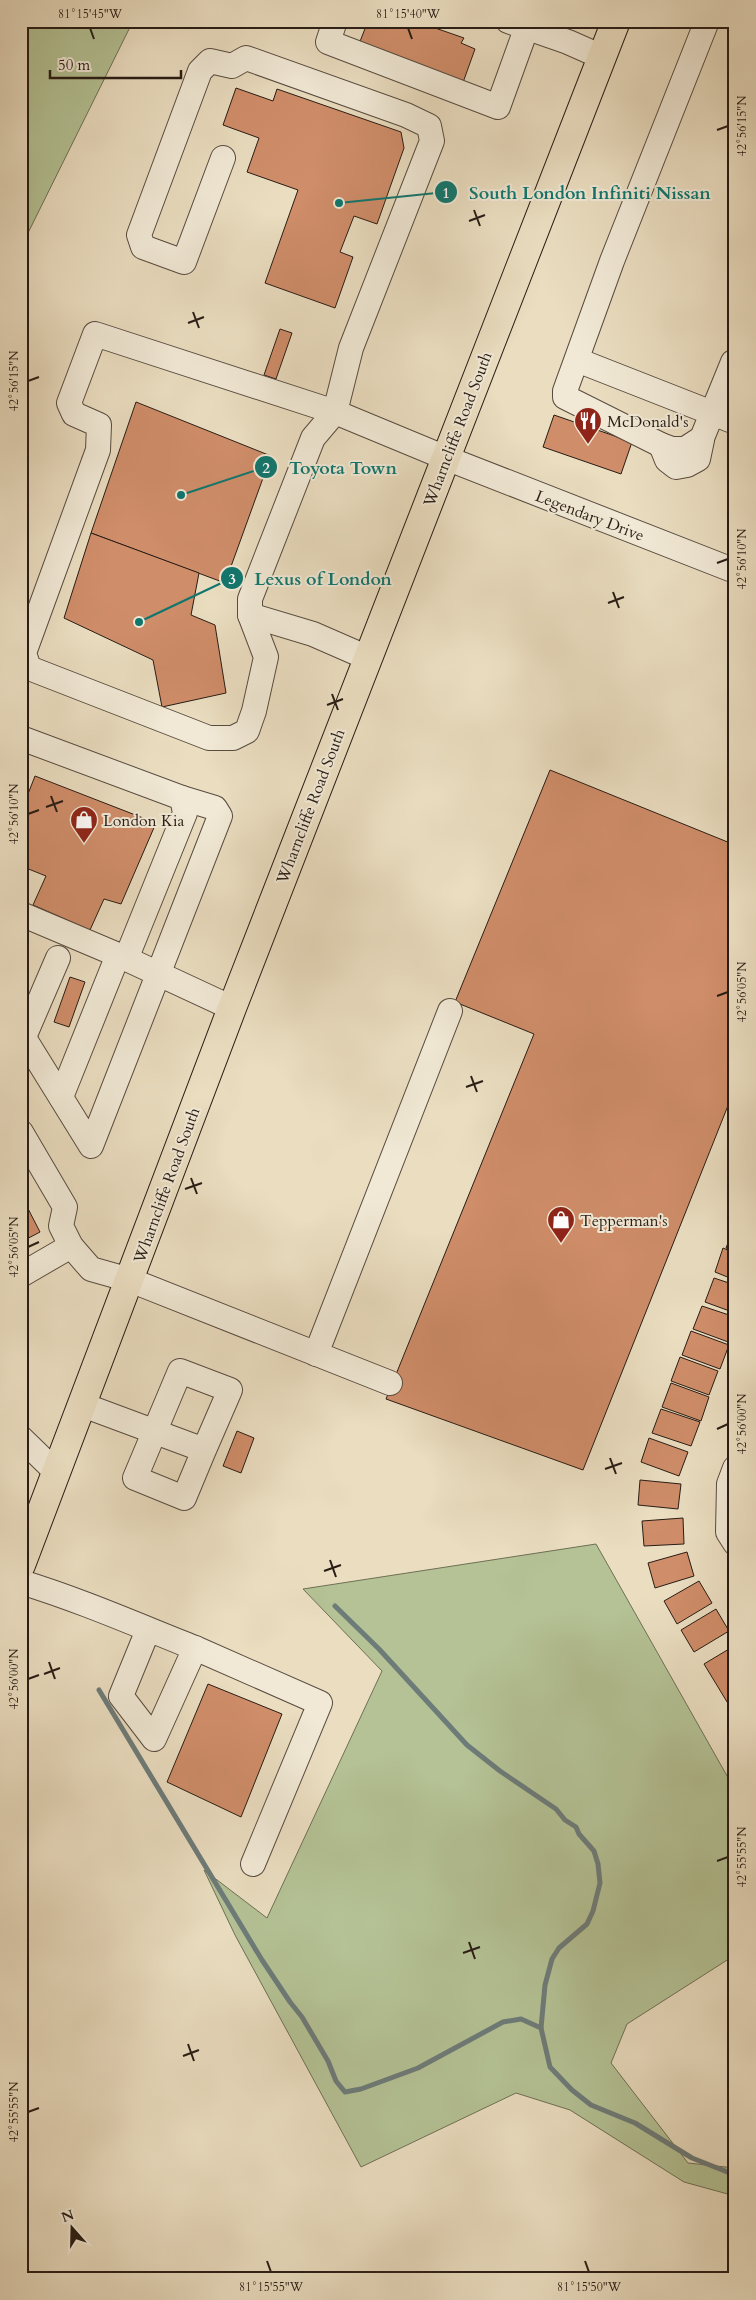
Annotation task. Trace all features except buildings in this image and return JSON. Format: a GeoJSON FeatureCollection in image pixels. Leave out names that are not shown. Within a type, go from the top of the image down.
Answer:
{"type":"FeatureCollection","features":[{"type":"Feature","properties":{"kind":"main road","name":"Wharncliffe Road South"},"geometry":{"type":"LineString","coordinates":[[21,1566],[232,1008],[616,21]]}},
{"type":"Feature","properties":{"kind":"street"},"geometry":{"type":"LineString","coordinates":[[335,21],[328,42],[498,107],[522,24],[602,57]]}},
{"type":"Feature","properties":{"kind":"street"},"geometry":{"type":"LineString","coordinates":[[707,21],[612,261],[565,391],[565,396],[661,445],[672,449],[685,449],[702,438],[733,362]]}},
{"type":"Feature","properties":{"kind":"street"},"geometry":{"type":"LineString","coordinates":[[223,158],[184,262],[143,246],[139,235],[200,71],[210,61],[232,66],[246,58],[406,115],[429,126],[432,141],[352,348],[335,412],[313,438],[250,599],[250,615],[313,634],[368,658]]}},
{"type":"Feature","properties":{"kind":"street","name":"Legendary Drive"},"geometry":{"type":"LineString","coordinates":[[250,615],[266,657],[254,711],[247,731],[234,738],[209,738],[29,668],[24,653],[98,450],[98,425],[74,414],[69,403],[95,334],[335,412],[446,458],[735,571]]}},
{"type":"Feature","properties":{"kind":"street"},"geometry":{"type":"LineString","coordinates":[[577,360],[735,422]]}},
{"type":"Feature","properties":{"kind":"street"},"geometry":{"type":"LineString","coordinates":[[21,738],[182,798],[215,808],[220,816],[91,1146],[22,1035],[58,958]]}},
{"type":"Feature","properties":{"kind":"street"},"geometry":{"type":"LineString","coordinates":[[61,1097],[185,813],[182,798]]}},
{"type":"Feature","properties":{"kind":"street"},"geometry":{"type":"LineString","coordinates":[[21,914],[158,973],[232,1008]]}},
{"type":"Feature","properties":{"kind":"street"},"geometry":{"type":"LineString","coordinates":[[316,1354],[450,1012]]}},
{"type":"Feature","properties":{"kind":"street"},"geometry":{"type":"LineString","coordinates":[[21,1132],[66,1207],[60,1226],[71,1246],[91,1269],[130,1280],[390,1383]]}},
{"type":"Feature","properties":{"kind":"street"},"geometry":{"type":"LineString","coordinates":[[21,1275],[71,1246]]}},
{"type":"Feature","properties":{"kind":"street"},"geometry":{"type":"LineString","coordinates":[[180,1371],[230,1390],[204,1450],[184,1498],[135,1478],[180,1371]]}},
{"type":"Feature","properties":{"kind":"street"},"geometry":{"type":"LineString","coordinates":[[83,1405],[155,1430],[204,1450]]}},
{"type":"Feature","properties":{"kind":"street"},"geometry":{"type":"LineString","coordinates":[[21,1438],[56,1472]]}},
{"type":"Feature","properties":{"kind":"street"},"geometry":{"type":"LineString","coordinates":[[735,1468],[729,1484],[728,1513],[728,1532],[735,1543]]}},
{"type":"Feature","properties":{"kind":"street"},"geometry":{"type":"LineString","coordinates":[[21,1582],[49,1590],[195,1648],[320,1703],[253,1864]]}},
{"type":"Feature","properties":{"kind":"street"},"geometry":{"type":"LineString","coordinates":[[148,1630],[121,1696],[154,1739],[195,1648]]}},
{"type":"Feature","properties":{"kind":"green space"},"geometry":{"type":"Polygon","coordinates":[[[21,21],[133,21],[24,241],[21,240],[21,21]]]}},
{"type":"Feature","properties":{"kind":"green space"},"geometry":{"type":"Polygon","coordinates":[[[596,1544],[735,1790],[735,1955],[627,2024],[611,2063],[688,2163],[735,2168],[735,2196],[684,2182],[570,2110],[516,2093],[361,2167],[235,1935],[204,1870],[267,1918],[382,1671],[303,1589],[596,1544]]]}},
{"type":"Feature","properties":{"kind":"waterway"},"geometry":{"type":"LineString","coordinates":[[335,1606],[379,1649],[467,1745],[500,1771],[556,1809],[565,1820],[576,1827],[579,1834],[594,1851],[598,1864],[600,1883],[593,1911],[587,1924],[559,1948],[552,1959],[545,1985],[541,2028],[550,2067],[572,2090],[591,2105],[635,2123],[692,2158],[735,2175]]}},
{"type":"Feature","properties":{"kind":"waterway"},"geometry":{"type":"LineString","coordinates":[[99,1690],[262,1960],[302,2017],[328,2061],[336,2081],[345,2092],[361,2089],[418,2068],[503,2022],[521,2019],[541,2028]]}},
{"type":"Feature","properties":{"kind":"place","name":"South London Infiniti Nissan"},"geometry":{"type":"Point","coordinates":[339,203]}},
{"type":"Feature","properties":{"kind":"place","name":"McDonald's"},"geometry":{"type":"Point","coordinates":[588,445]}},
{"type":"Feature","properties":{"kind":"place","name":"Toyota Town"},"geometry":{"type":"Point","coordinates":[181,495]}},
{"type":"Feature","properties":{"kind":"place","name":"Lexus of London"},"geometry":{"type":"Point","coordinates":[139,622]}},
{"type":"Feature","properties":{"kind":"place","name":"London Kia"},"geometry":{"type":"Point","coordinates":[84,844]}},
{"type":"Feature","properties":{"kind":"place","name":"Tepperman's"},"geometry":{"type":"Point","coordinates":[561,1244]}}]}
